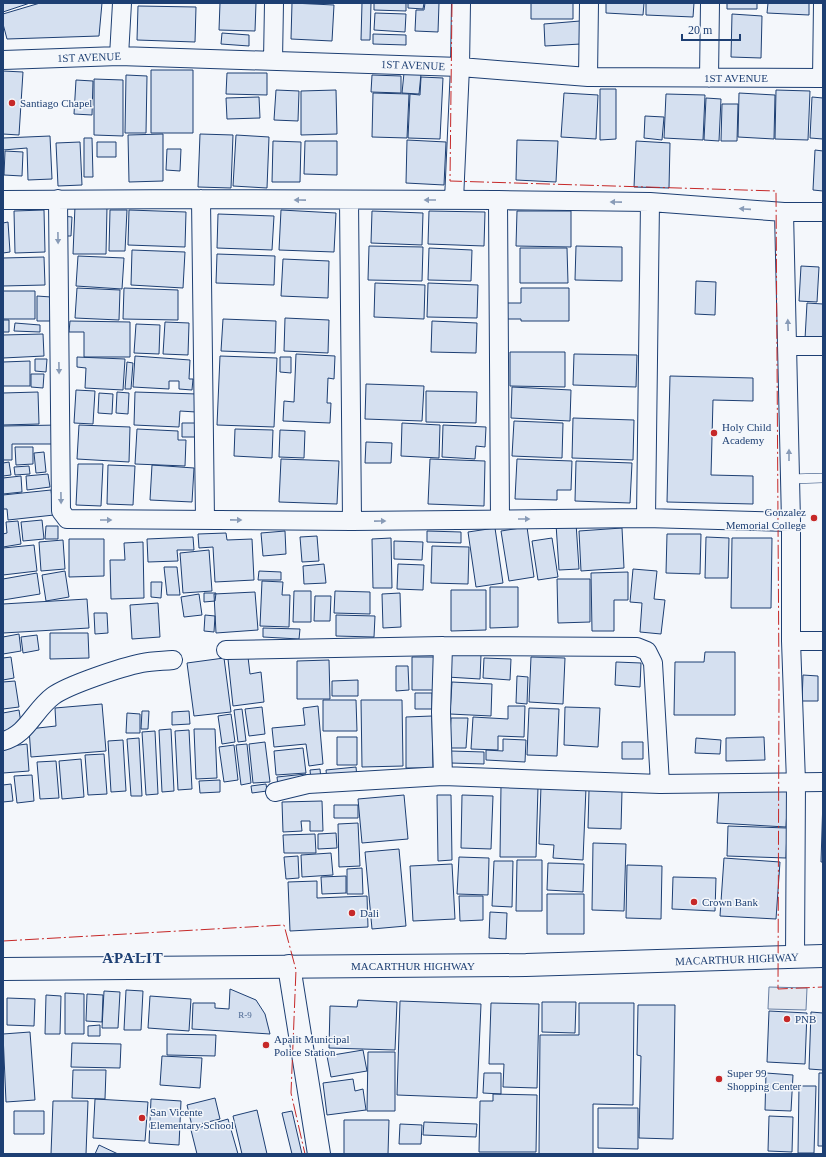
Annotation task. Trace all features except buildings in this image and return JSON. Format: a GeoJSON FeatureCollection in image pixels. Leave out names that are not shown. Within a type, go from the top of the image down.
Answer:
{"type":"FeatureCollection","features":[{"type":"Feature","properties":{"kind":"main road","name":"MACARTHUR HIGHWAY"},"geometry":{"type":"LineString","coordinates":[[3,969],[526,965],[823,956]]}},
{"type":"Feature","properties":{"kind":"main road"},"geometry":{"type":"LineString","coordinates":[[289,966],[319,1154]]}},
{"type":"Feature","properties":{"kind":"street"},"geometry":{"type":"LineString","coordinates":[[119,56],[122,3]]}},
{"type":"Feature","properties":{"kind":"street"},"geometry":{"type":"LineString","coordinates":[[273,60],[274,3]]}},
{"type":"Feature","properties":{"kind":"street"},"geometry":{"type":"LineString","coordinates":[[454,200],[460,67],[461,3]]}},
{"type":"Feature","properties":{"kind":"street"},"geometry":{"type":"LineString","coordinates":[[588,77],[589,3]]}},
{"type":"Feature","properties":{"kind":"street"},"geometry":{"type":"LineString","coordinates":[[709,78],[710,3]]}},
{"type":"Feature","properties":{"kind":"street"},"geometry":{"type":"LineString","coordinates":[[822,78],[823,3]]}},
{"type":"Feature","properties":{"kind":"street","name":"1ST AVENUE"},"geometry":{"type":"LineString","coordinates":[[3,60],[119,56],[460,67],[588,77],[822,78]]}},
{"type":"Feature","properties":{"kind":"street"},"geometry":{"type":"LineString","coordinates":[[58,199],[61,511],[67,520],[352,521],[646,518],[791,522]]}},
{"type":"Feature","properties":{"kind":"street"},"geometry":{"type":"LineString","coordinates":[[201,199],[205,520]]}},
{"type":"Feature","properties":{"kind":"street"},"geometry":{"type":"LineString","coordinates":[[3,200],[201,199],[650,202],[784,212],[823,212]]}},
{"type":"Feature","properties":{"kind":"street"},"geometry":{"type":"LineString","coordinates":[[349,200],[352,521]]}},
{"type":"Feature","properties":{"kind":"street"},"geometry":{"type":"LineString","coordinates":[[498,200],[500,519]]}},
{"type":"Feature","properties":{"kind":"street"},"geometry":{"type":"LineString","coordinates":[[646,518],[650,202]]}},
{"type":"Feature","properties":{"kind":"street"},"geometry":{"type":"LineString","coordinates":[[784,212],[791,522],[791,641],[796,782],[795,957]]}},
{"type":"Feature","properties":{"kind":"street"},"geometry":{"type":"LineString","coordinates":[[788,346],[823,346]]}},
{"type":"Feature","properties":{"kind":"street"},"geometry":{"type":"LineString","coordinates":[[791,641],[823,641]]}},
{"type":"Feature","properties":{"kind":"street"},"geometry":{"type":"LineString","coordinates":[[226,650],[443,646],[638,647],[647,652],[653,663],[660,784]]}},
{"type":"Feature","properties":{"kind":"street"},"geometry":{"type":"LineString","coordinates":[[443,646],[441,712],[443,776]]}},
{"type":"Feature","properties":{"kind":"street"},"geometry":{"type":"LineString","coordinates":[[3,741],[14,737],[23,730],[43,704],[64,690],[141,663],[173,660]]}},
{"type":"Feature","properties":{"kind":"street"},"geometry":{"type":"LineString","coordinates":[[275,792],[308,784],[443,776],[660,784],[823,782]]}},
{"type":"Feature","properties":{"kind":"lane"},"geometry":{"type":"LineString","coordinates":[[789,479],[823,478]]}},
{"type":"Feature","properties":{"kind":"shaded area"},"geometry":{"type":"Polygon","coordinates":[[[769,987],[807,988],[806,1010],[768,1009],[769,987]]]}},
{"type":"Feature","properties":{"kind":"power"},"geometry":{"type":"LineString","coordinates":[[452,3],[450,181],[776,191],[779,685],[778,989],[823,987]]}},
{"type":"Feature","properties":{"kind":"power"},"geometry":{"type":"LineString","coordinates":[[3,941],[284,925],[296,970],[291,1093],[305,1154]]}},
{"type":"Feature","properties":{"kind":"place","name":"Santiago Chapel"},"geometry":{"type":"Point","coordinates":[12,103]}},
{"type":"Feature","properties":{"kind":"place","name":"Holy Child Academy"},"geometry":{"type":"Point","coordinates":[714,433]}},
{"type":"Feature","properties":{"kind":"place","name":"Gonzalez Memorial College"},"geometry":{"type":"Point","coordinates":[814,518]}},
{"type":"Feature","properties":{"kind":"place","name":"Crown Bank"},"geometry":{"type":"Point","coordinates":[694,902]}},
{"type":"Feature","properties":{"kind":"place","name":"Dali"},"geometry":{"type":"Point","coordinates":[352,913]}},
{"type":"Feature","properties":{"kind":"place","name":"PNB"},"geometry":{"type":"Point","coordinates":[787,1019]}},
{"type":"Feature","properties":{"kind":"place","name":"Apalit Municipal Police Station"},"geometry":{"type":"Point","coordinates":[266,1045]}},
{"type":"Feature","properties":{"kind":"place","name":"Super 99 Shopping Center"},"geometry":{"type":"Point","coordinates":[719,1079]}},
{"type":"Feature","properties":{"kind":"place","name":"San Vicente Elementary School"},"geometry":{"type":"Point","coordinates":[142,1118]}},
{"type":"Feature","properties":{"kind":"district","name":"APALIT"},"geometry":{"type":"Point","coordinates":[133,958]}}]}
